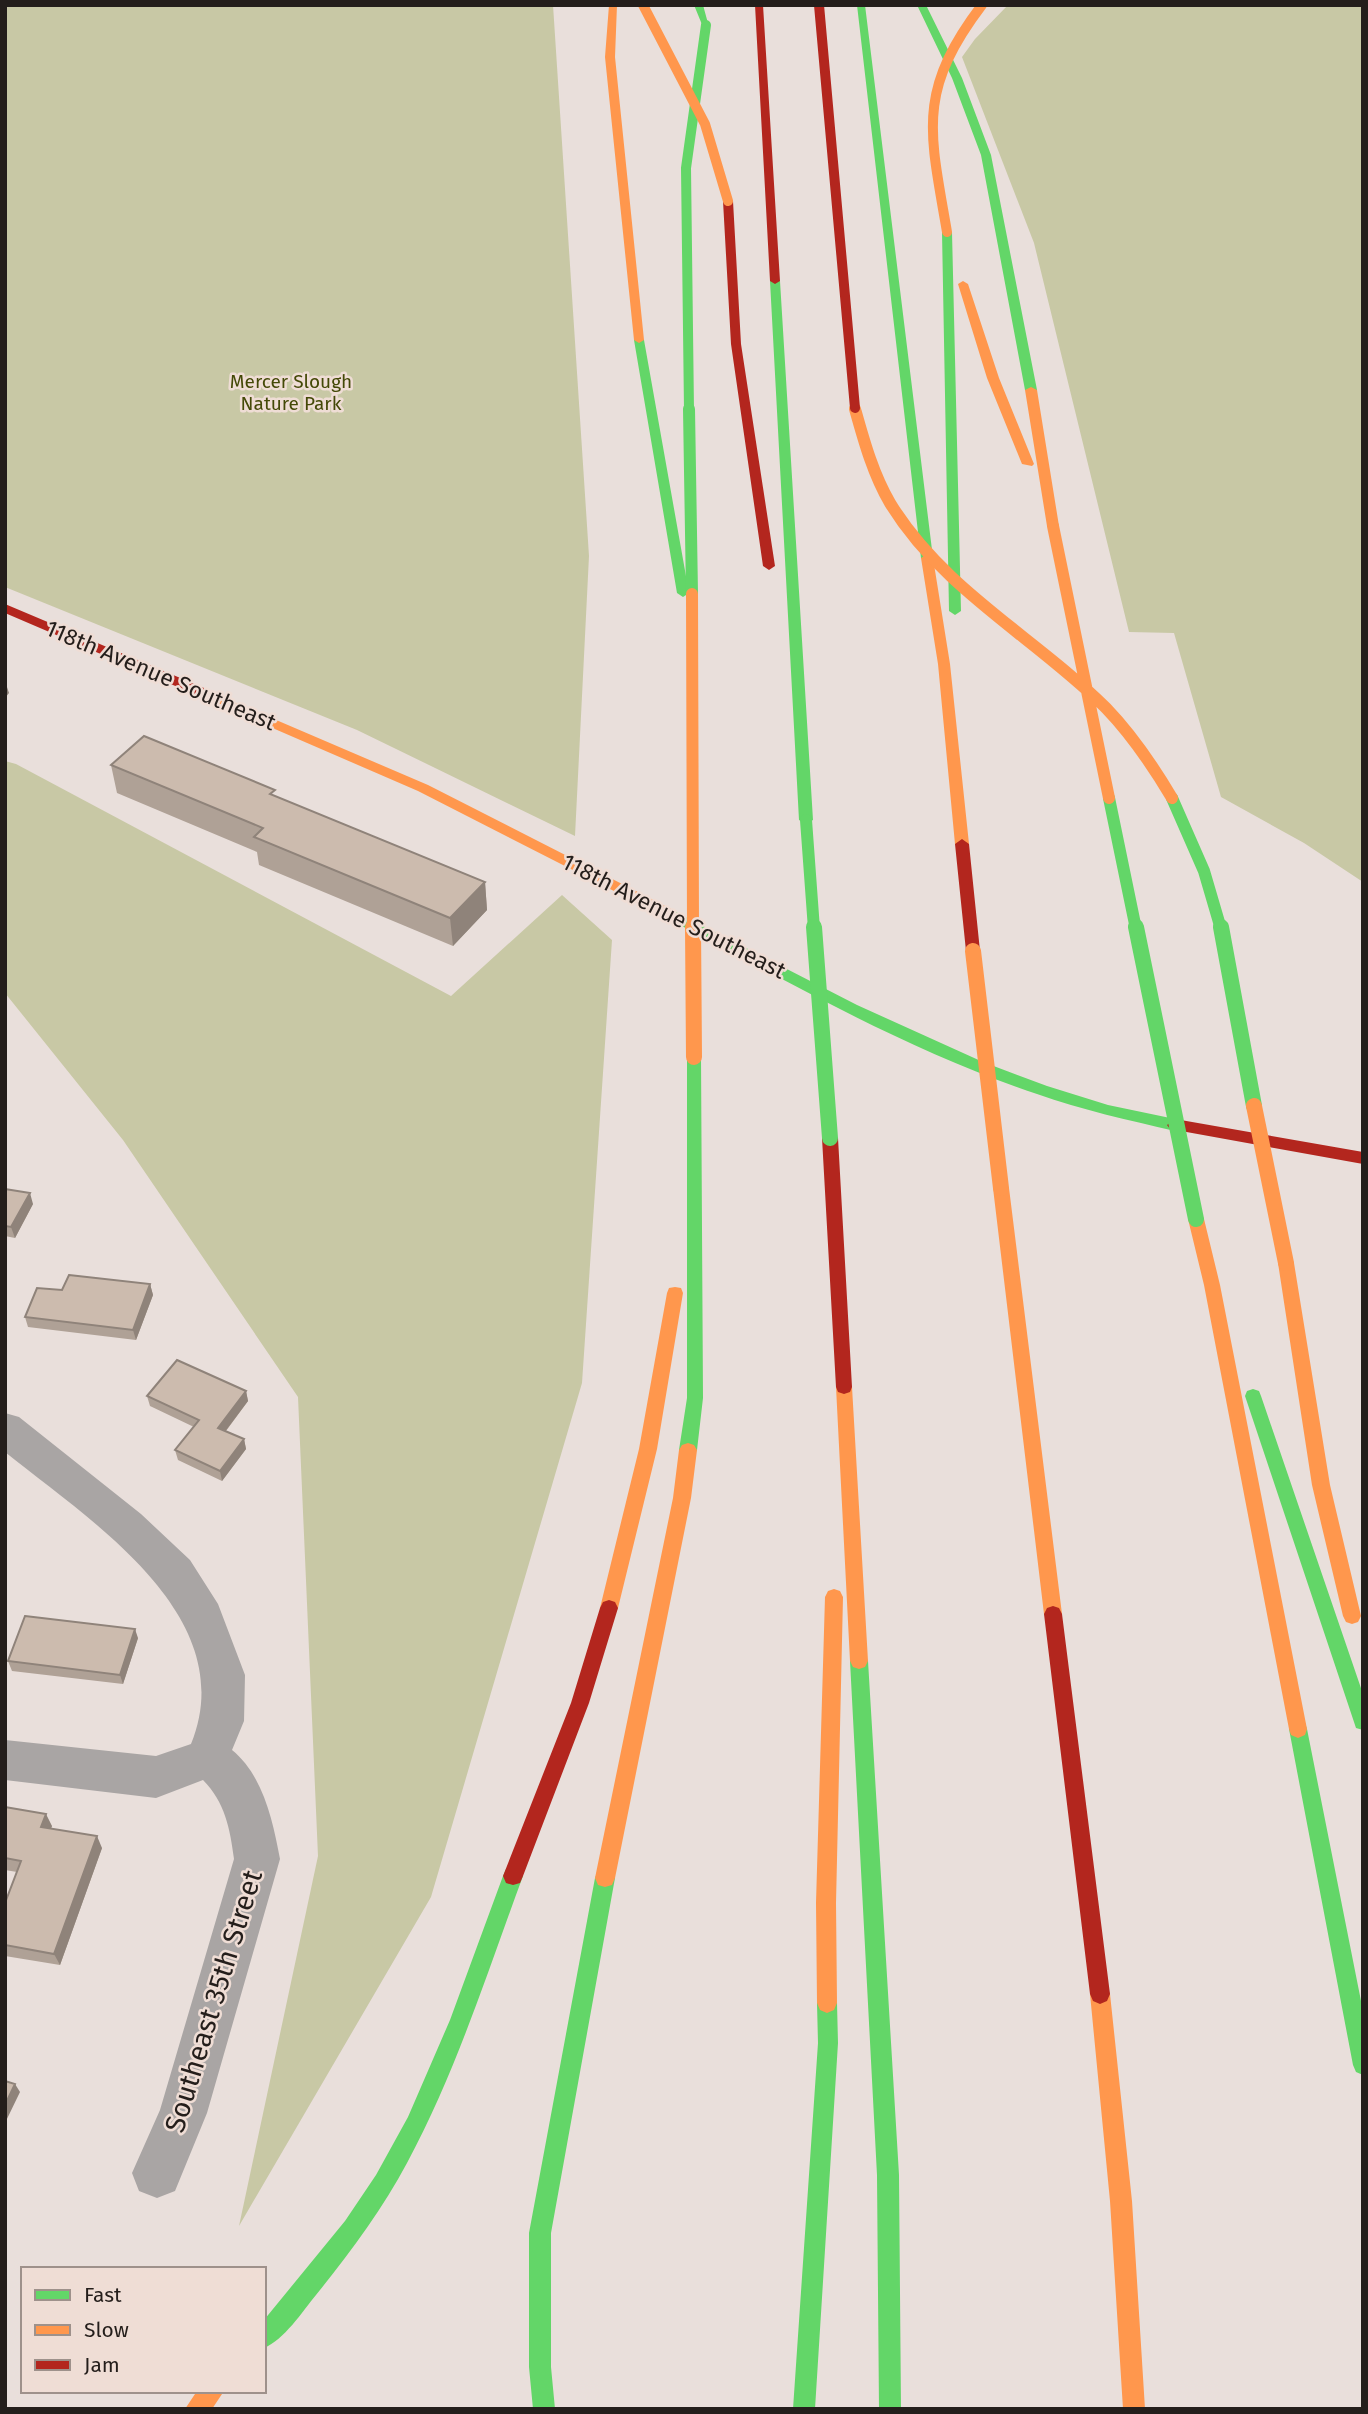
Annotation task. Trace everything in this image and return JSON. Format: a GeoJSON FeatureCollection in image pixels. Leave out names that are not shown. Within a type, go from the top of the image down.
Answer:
{"type":"FeatureCollection","features":[{"type":"Feature","properties":{"kind":"main road"},"geometry":{"type":"LineString","coordinates":[[613,5],[610,57],[636,324],[679,558],[694,672]]}},
{"type":"Feature","properties":{"kind":"main road"},"geometry":{"type":"LineString","coordinates":[[643,5],[702,113],[721,163],[728,201],[736,345],[771,581]]}},
{"type":"Feature","properties":{"kind":"main road"},"geometry":{"type":"LineString","coordinates":[[698,5],[706,25]]}},
{"type":"Feature","properties":{"kind":"main road"},"geometry":{"type":"LineString","coordinates":[[544,2409],[540,2367],[540,2233],[594,1933],[682,1498],[695,1398],[694,672],[686,168],[709,5]]}},
{"type":"Feature","properties":{"kind":"main road"},"geometry":{"type":"LineString","coordinates":[[759,5],[806,820],[842,1315],[888,2175],[890,2409]]}},
{"type":"Feature","properties":{"kind":"main road"},"geometry":{"type":"LineString","coordinates":[[819,5],[846,332],[854,394],[871,465],[887,500],[913,538],[943,569],[1094,695],[1150,761],[1183,816],[1202,859],[1224,938],[1286,1263],[1308,1409],[1341,1579],[1357,1632]]}},
{"type":"Feature","properties":{"kind":"main road"},"geometry":{"type":"LineString","coordinates":[[861,5],[919,512],[944,664],[1002,1188],[1100,1995],[1121,2201],[1134,2409]]}},
{"type":"Feature","properties":{"kind":"main road"},"geometry":{"type":"LineString","coordinates":[[920,5],[957,78],[986,155],[1031,387],[1054,526],[1195,1219],[1212,1284],[1363,2065]]}},
{"type":"Feature","properties":{"kind":"main road"},"geometry":{"type":"LineString","coordinates":[[944,664],[956,609],[951,422],[954,387],[947,232],[931,109],[934,80],[959,33],[982,5]]}},
{"type":"Feature","properties":{"kind":"main road"},"geometry":{"type":"LineString","coordinates":[[947,232],[993,378],[1054,526]]}},
{"type":"Feature","properties":{"kind":"main road","name":"118th Avenue Southeast"},"geometry":{"type":"LineString","coordinates":[[5,608],[423,788],[919,1042],[975,1067],[1140,1119],[1363,1158]]}},
{"type":"Feature","properties":{"kind":"main road"},"geometry":{"type":"LineString","coordinates":[[779,634],[806,820]]}},
{"type":"Feature","properties":{"kind":"main road"},"geometry":{"type":"LineString","coordinates":[[266,2335],[350,2232],[386,2179],[413,2130],[443,2064],[579,1705],[614,1596],[641,1489],[663,1379],[695,1152]]}},
{"type":"Feature","properties":{"kind":"main road"},"geometry":{"type":"LineString","coordinates":[[1212,1284],[1266,1432],[1363,1723]]}},
{"type":"Feature","properties":{"kind":"main road"},"geometry":{"type":"LineString","coordinates":[[836,1539],[842,1315]]}},
{"type":"Feature","properties":{"kind":"main road"},"geometry":{"type":"LineString","coordinates":[[804,2409],[828,2043],[826,1903],[835,1581]]}},
{"type":"Feature","properties":{"kind":"main road"},"geometry":{"type":"LineString","coordinates":[[196,2409],[211,2393]]}},
{"type":"Feature","properties":{"kind":"street"},"geometry":{"type":"LineString","coordinates":[[5,1429],[126,1526],[175,1573],[203,1617],[223,1675],[222,1721],[207,1758],[156,1777],[5,1760]]}},
{"type":"Feature","properties":{"kind":"street","name":"Southeast 35th Street"},"geometry":{"type":"LineString","coordinates":[[158,2173],[183,2113],[257,1859],[253,1833],[237,1789],[219,1763],[207,1758]]}},
{"type":"Feature","properties":{"kind":"green space","name":"Mercer Slough Nature Park"},"geometry":{"type":"Polygon","coordinates":[[[5,5],[553,5],[589,556],[575,836],[357,730],[5,587],[5,5]]]}},
{"type":"Feature","properties":{"kind":"green space"},"geometry":{"type":"Polygon","coordinates":[[[1008,5],[1363,5],[1363,882],[1304,843],[1221,797],[1174,633],[1129,632],[1034,243],[962,57],[975,39],[1008,5]]]}},
{"type":"Feature","properties":{"kind":"green space"},"geometry":{"type":"Polygon","coordinates":[[[5,761],[16,764],[451,996],[562,895],[612,940],[582,1383],[431,1897],[239,2226],[318,1856],[298,1397],[123,1140],[5,993],[5,761]]]}},
{"type":"Feature","properties":{"kind":"building"},"geometry":{"type":"Polygon","coordinates":[[[144,736],[275,790],[270,794],[485,882],[450,918],[254,837],[263,828],[111,765],[144,736]]]}},
{"type":"Feature","properties":{"kind":"building"},"geometry":{"type":"Polygon","coordinates":[[[5,1189],[30,1193],[11,1227],[5,1226],[5,1189]]]}},
{"type":"Feature","properties":{"kind":"building"},"geometry":{"type":"Polygon","coordinates":[[[69,1275],[150,1284],[133,1330],[25,1317],[37,1288],[62,1290],[69,1275]]]}},
{"type":"Feature","properties":{"kind":"building"},"geometry":{"type":"Polygon","coordinates":[[[177,1360],[246,1391],[218,1428],[244,1439],[220,1471],[175,1450],[199,1420],[147,1396],[177,1360]]]}},
{"type":"Feature","properties":{"kind":"building"},"geometry":{"type":"Polygon","coordinates":[[[25,1616],[135,1629],[120,1675],[8,1661],[25,1616]]]}},
{"type":"Feature","properties":{"kind":"building"},"geometry":{"type":"Polygon","coordinates":[[[5,1807],[46,1814],[41,1827],[97,1836],[54,1954],[5,1945],[5,1903],[21,1861],[5,1858],[5,1807]]]}},
{"type":"Feature","properties":{"kind":"building"},"geometry":{"type":"Polygon","coordinates":[[[5,2081],[15,2084],[5,2105],[5,2081]]]}},
{"type":"Feature","properties":{"kind":"traffic: fast"},"geometry":{"type":"LineString","coordinates":[[698,5],[706,25]]}},
{"type":"Feature","properties":{"kind":"traffic: fast"},"geometry":{"type":"LineString","coordinates":[[861,5],[927,558]]}},
{"type":"Feature","properties":{"kind":"traffic: fast"},"geometry":{"type":"LineString","coordinates":[[921,5],[957,78],[986,155],[1031,390]]}},
{"type":"Feature","properties":{"kind":"traffic: fast"},"geometry":{"type":"LineString","coordinates":[[692,594],[686,168],[706,25]]}},
{"type":"Feature","properties":{"kind":"traffic: fast"},"geometry":{"type":"LineString","coordinates":[[947,232],[955,611]]}},
{"type":"Feature","properties":{"kind":"traffic: fast"},"geometry":{"type":"LineString","coordinates":[[775,281],[806,820]]}},
{"type":"Feature","properties":{"kind":"traffic: fast"},"geometry":{"type":"LineString","coordinates":[[639,340],[683,593]]}},
{"type":"Feature","properties":{"kind":"traffic: fast"},"geometry":{"type":"LineString","coordinates":[[1109,798],[1196,1219]]}},
{"type":"Feature","properties":{"kind":"traffic: fast"},"geometry":{"type":"LineString","coordinates":[[1172,798],[1190,834],[1216,909],[1234,988],[1254,1106]]}},
{"type":"Feature","properties":{"kind":"traffic: fast"},"geometry":{"type":"LineString","coordinates":[[806,820],[830,1138]]}},
{"type":"Feature","properties":{"kind":"traffic: fast"},"geometry":{"type":"LineString","coordinates":[[668,913],[852,1009],[977,1066],[1108,1110],[1175,1125]]}},
{"type":"Feature","properties":{"kind":"traffic: fast"},"geometry":{"type":"LineString","coordinates":[[688,1450],[695,1398],[694,1057]]}},
{"type":"Feature","properties":{"kind":"traffic: fast"},"geometry":{"type":"LineString","coordinates":[[1253,1396],[1363,1722]]}},
{"type":"Feature","properties":{"kind":"traffic: fast"},"geometry":{"type":"LineString","coordinates":[[859,1661],[888,2175],[890,2409]]}},
{"type":"Feature","properties":{"kind":"traffic: fast"},"geometry":{"type":"LineString","coordinates":[[1298,1729],[1363,2065]]}},
{"type":"Feature","properties":{"kind":"traffic: fast"},"geometry":{"type":"LineString","coordinates":[[266,2335],[301,2295],[369,2206],[416,2125],[474,1984],[513,1876]]}},
{"type":"Feature","properties":{"kind":"traffic: fast"},"geometry":{"type":"LineString","coordinates":[[544,2409],[540,2367],[540,2233],[605,1878]]}},
{"type":"Feature","properties":{"kind":"traffic: fast"},"geometry":{"type":"LineString","coordinates":[[804,2409],[828,2043],[827,2003]]}},
{"type":"Feature","properties":{"kind":"traffic: slow"},"geometry":{"type":"LineString","coordinates":[[613,5],[610,57],[639,340]]}},
{"type":"Feature","properties":{"kind":"traffic: slow"},"geometry":{"type":"LineString","coordinates":[[643,5],[705,124],[728,201]]}},
{"type":"Feature","properties":{"kind":"traffic: slow"},"geometry":{"type":"LineString","coordinates":[[947,232],[933,139],[936,87],[945,61],[960,34],[982,5]]}},
{"type":"Feature","properties":{"kind":"traffic: slow"},"geometry":{"type":"LineString","coordinates":[[963,284],[993,378],[1028,464]]}},
{"type":"Feature","properties":{"kind":"traffic: slow"},"geometry":{"type":"LineString","coordinates":[[1031,390],[1053,526]]}},
{"type":"Feature","properties":{"kind":"traffic: slow"},"geometry":{"type":"LineString","coordinates":[[855,408],[869,459],[890,503],[916,540],[982,604],[1106,708],[1137,744],[1172,798]]}},
{"type":"Feature","properties":{"kind":"traffic: slow"},"geometry":{"type":"LineString","coordinates":[[1053,526],[1109,798]]}},
{"type":"Feature","properties":{"kind":"traffic: slow"},"geometry":{"type":"LineString","coordinates":[[927,558],[944,664],[962,844]]}},
{"type":"Feature","properties":{"kind":"traffic: slow"},"geometry":{"type":"LineString","coordinates":[[692,594],[694,1057]]}},
{"type":"Feature","properties":{"kind":"traffic: slow"},"geometry":{"type":"LineString","coordinates":[[199,691],[423,788],[668,913]]}},
{"type":"Feature","properties":{"kind":"traffic: slow"},"geometry":{"type":"LineString","coordinates":[[973,951],[1001,1188]]}},
{"type":"Feature","properties":{"kind":"traffic: slow"},"geometry":{"type":"LineString","coordinates":[[1254,1106],[1286,1263]]}},
{"type":"Feature","properties":{"kind":"traffic: slow"},"geometry":{"type":"LineString","coordinates":[[1001,1188],[1053,1614]]}},
{"type":"Feature","properties":{"kind":"traffic: slow"},"geometry":{"type":"LineString","coordinates":[[1196,1219],[1212,1285],[1298,1729]]}},
{"type":"Feature","properties":{"kind":"traffic: slow"},"geometry":{"type":"LineString","coordinates":[[1286,1263],[1321,1485],[1352,1616]]}},
{"type":"Feature","properties":{"kind":"traffic: slow"},"geometry":{"type":"LineString","coordinates":[[609,1608],[648,1449],[675,1293]]}},
{"type":"Feature","properties":{"kind":"traffic: slow"},"geometry":{"type":"LineString","coordinates":[[844,1387],[859,1661]]}},
{"type":"Feature","properties":{"kind":"traffic: slow"},"geometry":{"type":"LineString","coordinates":[[605,1878],[682,1498],[688,1450]]}},
{"type":"Feature","properties":{"kind":"traffic: slow"},"geometry":{"type":"LineString","coordinates":[[827,2003],[826,1903],[834,1597]]}},
{"type":"Feature","properties":{"kind":"traffic: slow"},"geometry":{"type":"LineString","coordinates":[[1100,1994],[1121,2201],[1134,2409]]}},
{"type":"Feature","properties":{"kind":"traffic: slow"},"geometry":{"type":"LineString","coordinates":[[196,2409],[211,2393]]}},
{"type":"Feature","properties":{"kind":"traffic: jam"},"geometry":{"type":"LineString","coordinates":[[759,5],[775,281]]}},
{"type":"Feature","properties":{"kind":"traffic: jam"},"geometry":{"type":"LineString","coordinates":[[819,5],[847,345],[855,408]]}},
{"type":"Feature","properties":{"kind":"traffic: jam"},"geometry":{"type":"LineString","coordinates":[[728,201],[736,344],[769,566]]}},
{"type":"Feature","properties":{"kind":"traffic: jam"},"geometry":{"type":"LineString","coordinates":[[5,608],[199,691]]}},
{"type":"Feature","properties":{"kind":"traffic: jam"},"geometry":{"type":"LineString","coordinates":[[962,844],[973,951]]}},
{"type":"Feature","properties":{"kind":"traffic: jam"},"geometry":{"type":"LineString","coordinates":[[1175,1125],[1363,1158]]}},
{"type":"Feature","properties":{"kind":"traffic: jam"},"geometry":{"type":"LineString","coordinates":[[830,1138],[844,1387]]}},
{"type":"Feature","properties":{"kind":"traffic: jam"},"geometry":{"type":"LineString","coordinates":[[513,1876],[580,1703],[609,1608]]}},
{"type":"Feature","properties":{"kind":"traffic: jam"},"geometry":{"type":"LineString","coordinates":[[1053,1614],[1100,1994]]}}]}
